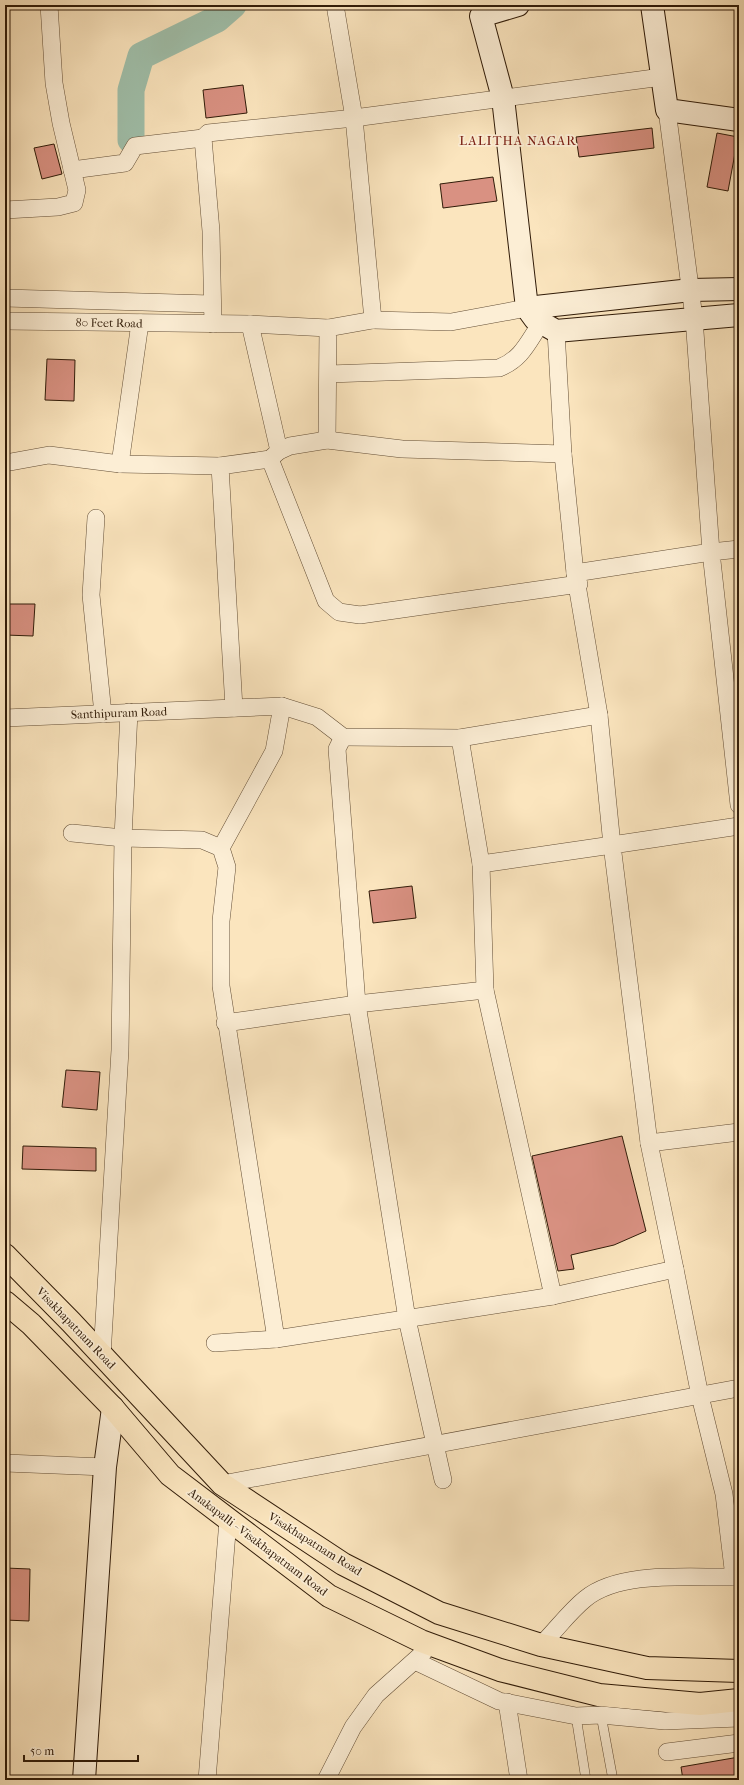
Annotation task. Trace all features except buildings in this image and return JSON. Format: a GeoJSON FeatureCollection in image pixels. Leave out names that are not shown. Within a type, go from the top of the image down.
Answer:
{"type":"FeatureCollection","features":[{"type":"Feature","properties":{"kind":"main road","name":"Visakhapatnam Road"},"geometry":{"type":"LineString","coordinates":[[5,1255],[222,1484],[343,1564],[439,1613],[541,1645],[647,1668],[739,1671]]}},
{"type":"Feature","properties":{"kind":"main road","name":"Anakapalli - Visakhapatnam Road"},"geometry":{"type":"LineString","coordinates":[[5,1302],[31,1324],[113,1408],[170,1475],[328,1596],[431,1645],[500,1670],[599,1695],[700,1704],[739,1700]]}},
{"type":"Feature","properties":{"kind":"street"},"geometry":{"type":"LineString","coordinates":[[5,210],[58,208],[74,203],[77,190],[61,123],[54,83],[49,5]]}},
{"type":"Feature","properties":{"kind":"street"},"geometry":{"type":"LineString","coordinates":[[335,5],[354,118],[372,320]]}},
{"type":"Feature","properties":{"kind":"street"},"geometry":{"type":"LineString","coordinates":[[518,5],[480,10],[503,98],[563,454],[577,579],[599,715],[612,845],[649,1143],[700,1396],[724,1494],[736,1577],[639,1578],[608,1586],[586,1599],[541,1645]]}},
{"type":"Feature","properties":{"kind":"street"},"geometry":{"type":"LineString","coordinates":[[652,5],[691,290],[711,552],[739,805]]}},
{"type":"Feature","properties":{"kind":"street"},"geometry":{"type":"LineString","coordinates":[[72,170],[125,163],[135,146],[203,138],[208,133],[354,118],[662,77]]}},
{"type":"Feature","properties":{"kind":"street"},"geometry":{"type":"LineString","coordinates":[[666,110],[739,120]]}},
{"type":"Feature","properties":{"kind":"street"},"geometry":{"type":"LineString","coordinates":[[203,138],[210,231],[211,304],[213,324]]}},
{"type":"Feature","properties":{"kind":"street"},"geometry":{"type":"LineString","coordinates":[[329,374],[499,368],[512,363],[517,358],[541,321],[691,290],[739,289]]}},
{"type":"Feature","properties":{"kind":"street","name":"80 Feet Road"},"geometry":{"type":"LineString","coordinates":[[5,298],[211,304]]}},
{"type":"Feature","properties":{"kind":"street"},"geometry":{"type":"LineString","coordinates":[[541,321],[694,318],[739,315]]}},
{"type":"Feature","properties":{"kind":"street","name":"80 Feet Road"},"geometry":{"type":"LineString","coordinates":[[5,321],[250,324],[328,328],[372,320],[451,322],[541,321]]}},
{"type":"Feature","properties":{"kind":"street"},"geometry":{"type":"LineString","coordinates":[[120,464],[140,323]]}},
{"type":"Feature","properties":{"kind":"street"},"geometry":{"type":"LineString","coordinates":[[250,324],[274,455],[326,601],[339,612],[360,615],[577,579],[711,552],[739,549]]}},
{"type":"Feature","properties":{"kind":"street"},"geometry":{"type":"LineString","coordinates":[[327,440],[329,374],[328,328]]}},
{"type":"Feature","properties":{"kind":"street"},"geometry":{"type":"LineString","coordinates":[[5,463],[49,455],[120,464],[220,466],[274,455],[290,446],[327,440],[402,449],[563,454]]}},
{"type":"Feature","properties":{"kind":"street"},"geometry":{"type":"LineString","coordinates":[[220,466],[234,708]]}},
{"type":"Feature","properties":{"kind":"street"},"geometry":{"type":"LineString","coordinates":[[96,518],[91,595],[103,714]]}},
{"type":"Feature","properties":{"kind":"street"},"geometry":{"type":"LineString","coordinates":[[276,1339],[225,1023],[221,986],[221,921],[227,867],[221,848],[274,751],[282,706]]}},
{"type":"Feature","properties":{"kind":"street","name":"Santhipuram Road"},"geometry":{"type":"LineString","coordinates":[[5,718],[282,706],[317,717],[343,737]]}},
{"type":"Feature","properties":{"kind":"street"},"geometry":{"type":"LineString","coordinates":[[102,1356],[120,1050],[123,838],[129,712]]}},
{"type":"Feature","properties":{"kind":"street"},"geometry":{"type":"LineString","coordinates":[[443,1480],[436,1443],[407,1319],[357,1004],[337,749],[343,737],[460,738],[599,715]]}},
{"type":"Feature","properties":{"kind":"street"},"geometry":{"type":"LineString","coordinates":[[460,738],[481,864],[485,990],[553,1296]]}},
{"type":"Feature","properties":{"kind":"street"},"geometry":{"type":"LineString","coordinates":[[481,864],[739,826]]}},
{"type":"Feature","properties":{"kind":"street"},"geometry":{"type":"LineString","coordinates":[[72,833],[123,838],[202,840],[221,848]]}},
{"type":"Feature","properties":{"kind":"street"},"geometry":{"type":"LineString","coordinates":[[225,1023],[357,1004],[485,990]]}},
{"type":"Feature","properties":{"kind":"street"},"geometry":{"type":"LineString","coordinates":[[649,1143],[739,1132]]}},
{"type":"Feature","properties":{"kind":"street"},"geometry":{"type":"LineString","coordinates":[[216,1343],[276,1339],[553,1296],[675,1269]]}},
{"type":"Feature","properties":{"kind":"street"},"geometry":{"type":"LineString","coordinates":[[222,1484],[436,1443],[739,1388]]}},
{"type":"Feature","properties":{"kind":"street"},"geometry":{"type":"LineString","coordinates":[[84,1780],[105,1467],[113,1408]]}},
{"type":"Feature","properties":{"kind":"street"},"geometry":{"type":"LineString","coordinates":[[5,1463],[105,1467]]}},
{"type":"Feature","properties":{"kind":"street"},"geometry":{"type":"LineString","coordinates":[[208,1780],[228,1520]]}},
{"type":"Feature","properties":{"kind":"street"},"geometry":{"type":"LineString","coordinates":[[326,1780],[353,1727],[376,1695],[431,1645]]}},
{"type":"Feature","properties":{"kind":"street"},"geometry":{"type":"LineString","coordinates":[[415,1661],[499,1701],[576,1716],[601,1715],[665,1721],[739,1718]]}},
{"type":"Feature","properties":{"kind":"street"},"geometry":{"type":"LineString","coordinates":[[507,1702],[519,1780]]}},
{"type":"Feature","properties":{"kind":"street"},"geometry":{"type":"LineString","coordinates":[[667,1752],[739,1743]]}},
{"type":"Feature","properties":{"kind":"lane"},"geometry":{"type":"LineString","coordinates":[[601,1715],[613,1780]]}},
{"type":"Feature","properties":{"kind":"lane"},"geometry":{"type":"LineString","coordinates":[[576,1716],[586,1780]]}},
{"type":"Feature","properties":{"kind":"waterway"},"geometry":{"type":"LineString","coordinates":[[131,140],[131,90],[141,56],[217,19],[233,5]]}},
{"type":"Feature","properties":{"kind":"district","name":"LALITHA NAGAR"},"geometry":{"type":"Point","coordinates":[518,140]}}]}
